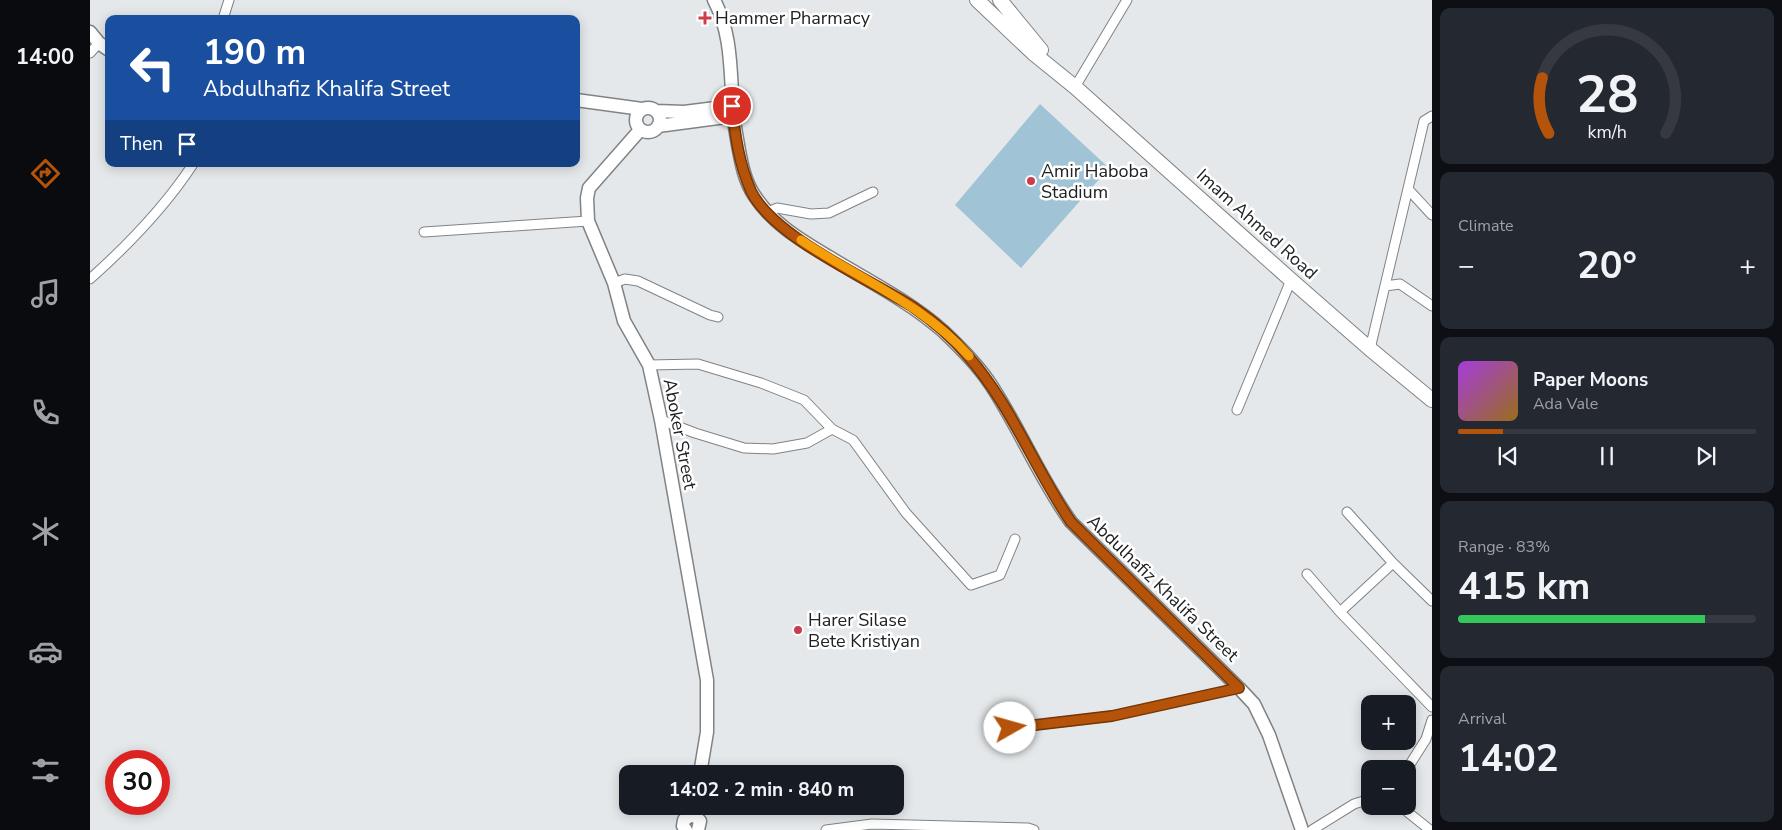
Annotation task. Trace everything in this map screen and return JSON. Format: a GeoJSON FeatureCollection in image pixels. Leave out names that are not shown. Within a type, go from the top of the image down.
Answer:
{"type":"FeatureCollection","features":[{"type":"Feature","properties":{"kind":"highway","name":"Imam Ahmed Road"},"geometry":{"type":"LineString","coordinates":[[977,0],[1033,52],[1075,87],[1291,280],[1432,400]]}},
{"type":"Feature","properties":{"kind":"highway","name":"Imam Ahmed Road"},"geometry":{"type":"LineString","coordinates":[[1000,0],[1060,74]]}},
{"type":"Feature","properties":{"kind":"main road","name":"Abdulhafiz Khalifa Street"},"geometry":{"type":"LineString","coordinates":[[714,0],[726,30],[730,48],[733,111],[741,165],[752,192],[766,213],[812,247],[914,308],[967,354],[990,383],[1057,503],[1071,522],[1254,704],[1270,735],[1302,830]]}},
{"type":"Feature","properties":{"kind":"main road"},"geometry":{"type":"LineString","coordinates":[[90,32],[99,49]]}},
{"type":"Feature","properties":{"kind":"main road"},"geometry":{"type":"LineString","coordinates":[[710,114],[726,95],[732,83]]}},
{"type":"Feature","properties":{"kind":"main road"},"geometry":{"type":"LineString","coordinates":[[580,101],[606,105],[639,119],[648,132],[652,132],[658,126],[660,118],[656,111]]}},
{"type":"Feature","properties":{"kind":"main road"},"geometry":{"type":"LineString","coordinates":[[639,119],[649,108],[656,111],[710,114],[736,135]]}},
{"type":"Feature","properties":{"kind":"main road"},"geometry":{"type":"LineString","coordinates":[[658,126],[710,114],[733,111]]}},
{"type":"Feature","properties":{"kind":"main road","name":"Aboker Street"},"geometry":{"type":"LineString","coordinates":[[639,119],[589,188],[587,198],[588,221],[614,283],[624,321],[649,365],[661,420],[707,680],[707,732],[702,765]]}},
{"type":"Feature","properties":{"kind":"street"},"geometry":{"type":"LineString","coordinates":[[224,15],[229,0]]}},
{"type":"Feature","properties":{"kind":"street"},"geometry":{"type":"LineString","coordinates":[[1075,87],[1127,0]]}},
{"type":"Feature","properties":{"kind":"street"},"geometry":{"type":"LineString","coordinates":[[1370,349],[1424,121],[1432,116]]}},
{"type":"Feature","properties":{"kind":"street"},"geometry":{"type":"LineString","coordinates":[[90,280],[156,212],[191,167]]}},
{"type":"Feature","properties":{"kind":"street"},"geometry":{"type":"LineString","coordinates":[[1408,189],[1432,215]]}},
{"type":"Feature","properties":{"kind":"street"},"geometry":{"type":"LineString","coordinates":[[766,213],[777,208],[811,214],[829,213],[872,192]]}},
{"type":"Feature","properties":{"kind":"street"},"geometry":{"type":"LineString","coordinates":[[424,232],[588,221]]}},
{"type":"Feature","properties":{"kind":"street"},"geometry":{"type":"LineString","coordinates":[[614,283],[625,278],[638,280],[710,315],[718,317]]}},
{"type":"Feature","properties":{"kind":"street"},"geometry":{"type":"LineString","coordinates":[[1237,410],[1291,280]]}},
{"type":"Feature","properties":{"kind":"street"},"geometry":{"type":"LineString","coordinates":[[1385,286],[1400,284],[1432,306]]}},
{"type":"Feature","properties":{"kind":"street"},"geometry":{"type":"LineString","coordinates":[[649,365],[698,364],[761,383],[804,400],[832,429],[853,440],[906,512],[971,585],[1000,575],[1015,539]]}},
{"type":"Feature","properties":{"kind":"street"},"geometry":{"type":"LineString","coordinates":[[661,420],[744,448],[773,449],[807,443],[832,429]]}},
{"type":"Feature","properties":{"kind":"street"},"geometry":{"type":"LineString","coordinates":[[1347,512],[1393,563],[1432,601]]}},
{"type":"Feature","properties":{"kind":"street"},"geometry":{"type":"LineString","coordinates":[[1340,612],[1393,563]]}},
{"type":"Feature","properties":{"kind":"street"},"geometry":{"type":"LineString","coordinates":[[1307,574],[1340,612],[1432,707]]}},
{"type":"Feature","properties":{"kind":"street"},"geometry":{"type":"LineString","coordinates":[[1010,728],[1112,716],[1239,688]]}},
{"type":"Feature","properties":{"kind":"street"},"geometry":{"type":"LineString","coordinates":[[1414,760],[1429,742],[1432,720]]}},
{"type":"Feature","properties":{"kind":"street"},"geometry":{"type":"LineString","coordinates":[[1312,830],[1354,804],[1361,802]]}},
{"type":"Feature","properties":{"kind":"street"},"geometry":{"type":"LineString","coordinates":[[1411,815],[1430,830]]}},
{"type":"Feature","properties":{"kind":"street"},"geometry":{"type":"LineString","coordinates":[[826,830],[872,824],[1028,828],[1034,830]]}},
{"type":"Feature","properties":{"kind":"shaded area"},"geometry":{"type":"Polygon","coordinates":[[[1040,104],[1109,168],[1021,268],[955,205],[1040,104]]]}},
{"type":"Feature","properties":{"kind":"slow traffic"},"geometry":{"type":"LineString","coordinates":[[801,240],[914,308],[969,356]]}},
{"type":"Feature","properties":{"kind":"place","name":"Hammer Pharmacy"},"geometry":{"type":"Point","coordinates":[705,18]}},
{"type":"Feature","properties":{"kind":"place","name":"Amir Haboba Stadium"},"geometry":{"type":"Point","coordinates":[1031,181]}},
{"type":"Feature","properties":{"kind":"place","name":"Harer Silase Bete Kristiyan"},"geometry":{"type":"Point","coordinates":[798,630]}},
{"type":"Feature","properties":{"kind":"route"},"geometry":{"type":"LineString","coordinates":[[732,106],[741,165],[752,192],[766,213],[812,247],[914,308],[967,354],[990,383],[1057,503],[1071,522],[1239,688],[1112,716],[1010,728]]}}]}
